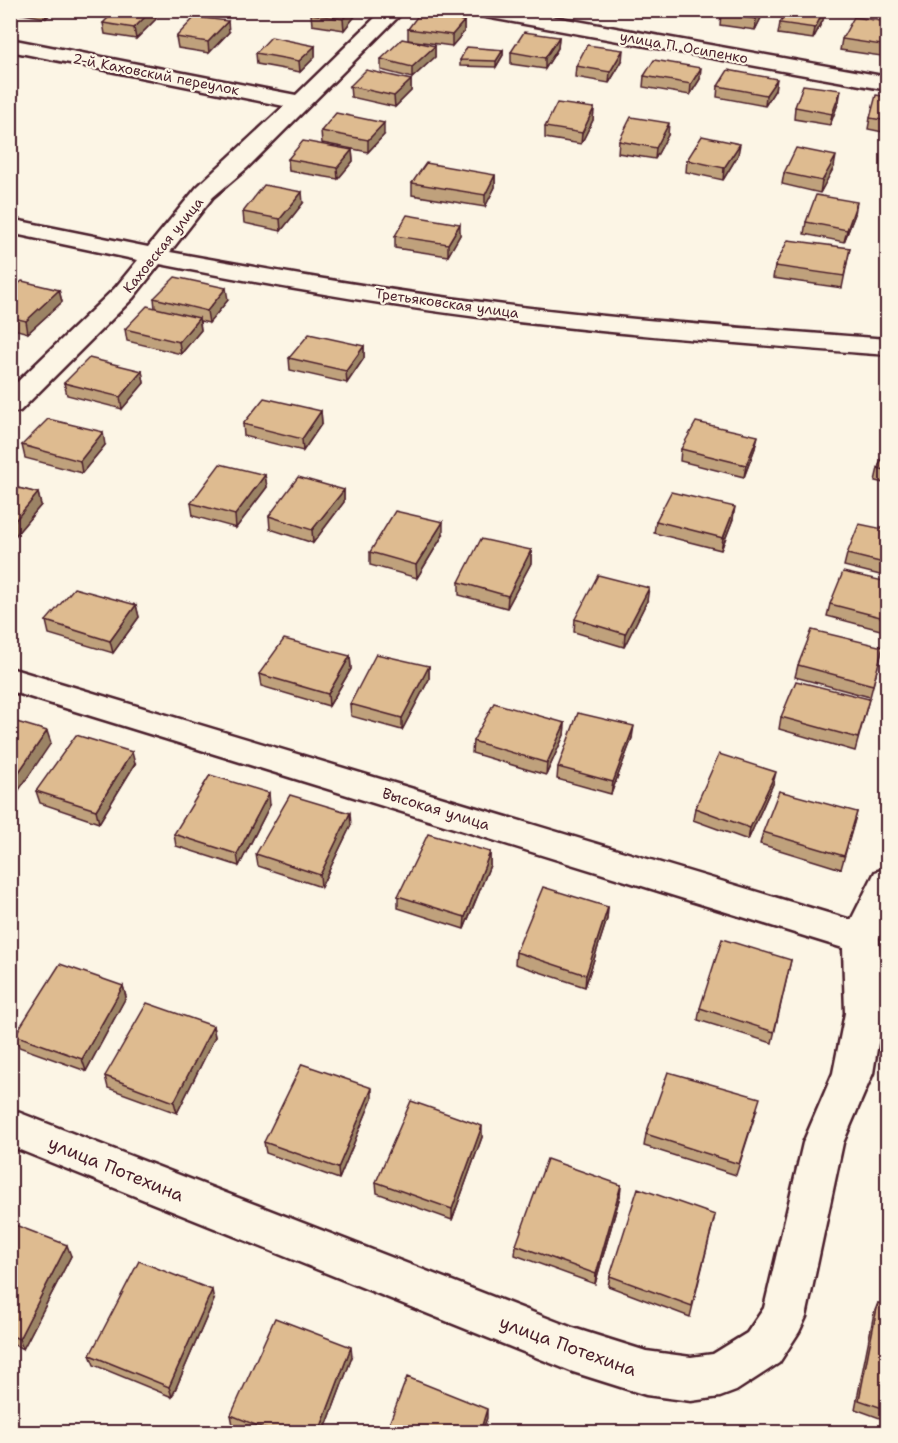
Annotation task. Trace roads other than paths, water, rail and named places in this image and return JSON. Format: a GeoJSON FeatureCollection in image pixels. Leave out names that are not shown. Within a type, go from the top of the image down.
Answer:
{"type":"FeatureCollection","features":[{"type":"Feature","properties":{"kind":"street","name":"Каховская улица"},"geometry":{"type":"LineString","coordinates":[[10,405],[47,366],[124,293],[205,192],[301,103],[394,10]]}},
{"type":"Feature","properties":{"kind":"street","name":"улица П. Осипенко"},"geometry":{"type":"LineString","coordinates":[[480,10],[888,84]]}},
{"type":"Feature","properties":{"kind":"street","name":"2-й Каховский переулок"},"geometry":{"type":"LineString","coordinates":[[10,45],[301,103]]}},
{"type":"Feature","properties":{"kind":"street","name":"Третьяковская улица"},"geometry":{"type":"LineString","coordinates":[[10,226],[153,257],[432,303],[659,328],[888,346]]}},
{"type":"Feature","properties":{"kind":"street","name":"Высокая улица"},"geometry":{"type":"LineString","coordinates":[[10,679],[861,938]]}},
{"type":"Feature","properties":{"kind":"street"},"geometry":{"type":"LineString","coordinates":[[861,938],[888,882]]}},
{"type":"Feature","properties":{"kind":"street","name":"улица Потехина"},"geometry":{"type":"LineString","coordinates":[[10,1127],[573,1350],[646,1373],[691,1379],[720,1375],[763,1348],[784,1317],[823,1143],[853,1072],[864,1013],[861,938]]}}]}
